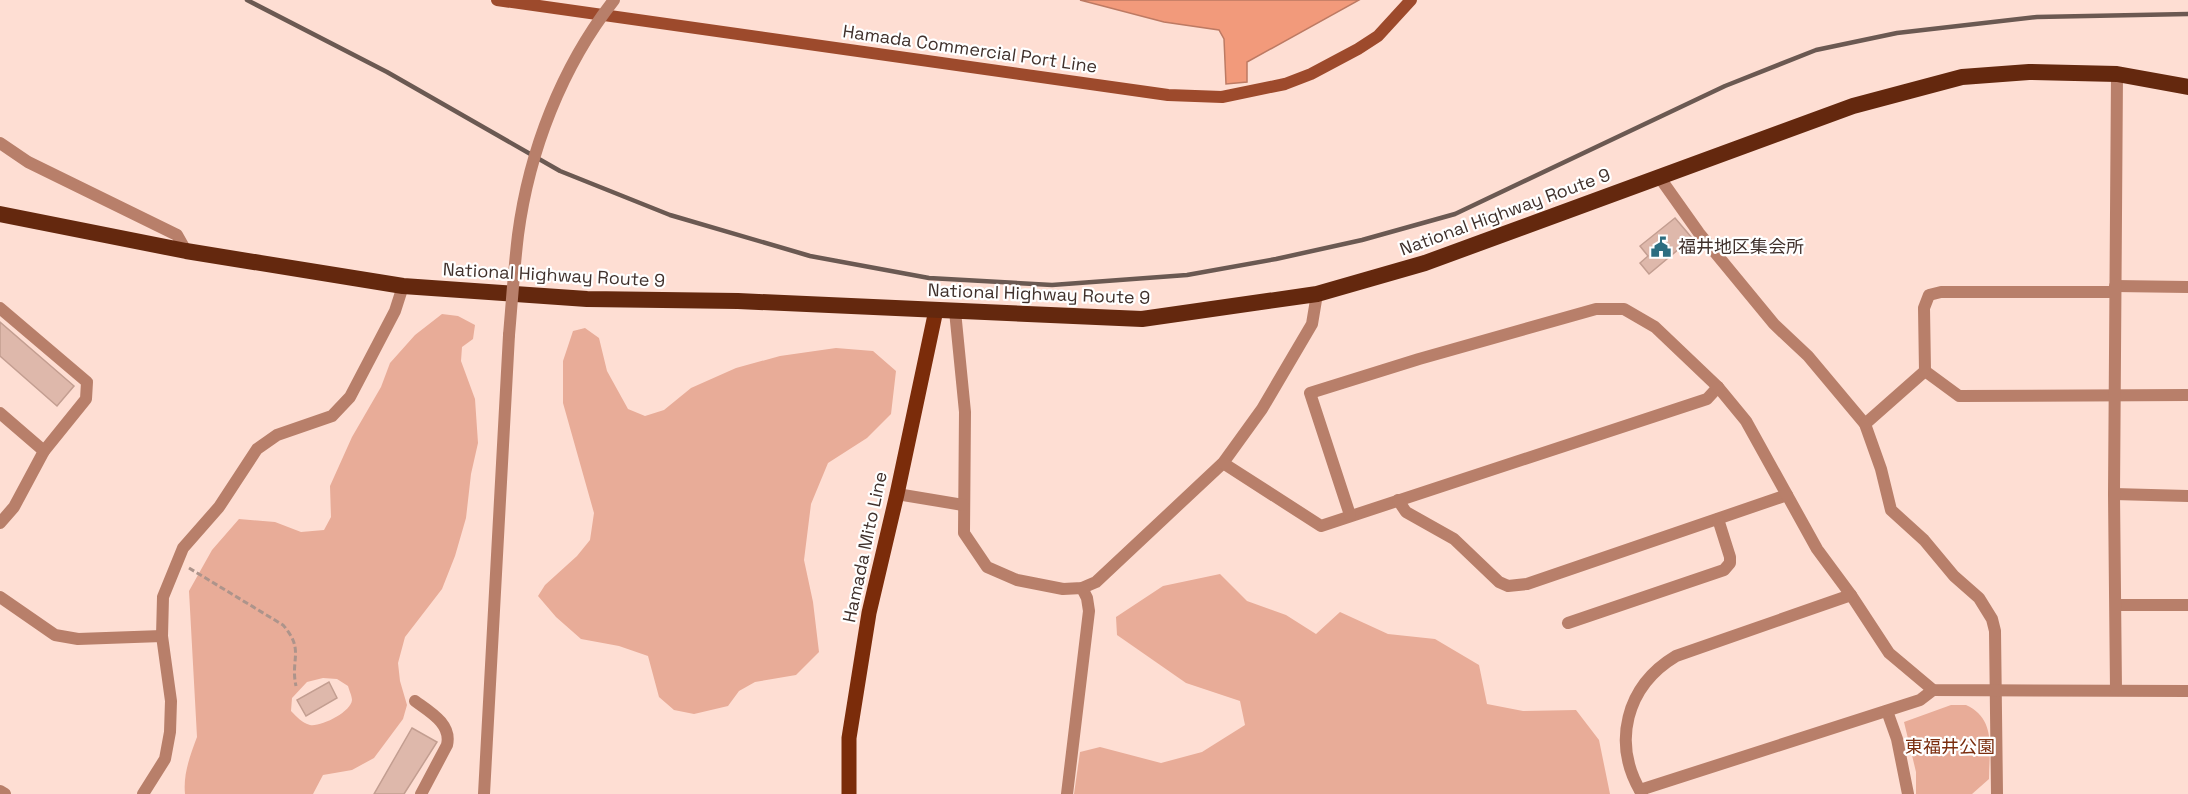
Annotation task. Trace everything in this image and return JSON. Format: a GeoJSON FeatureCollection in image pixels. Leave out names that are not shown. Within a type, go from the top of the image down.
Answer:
{"type":"FeatureCollection","features":[{"type":"Feature","properties":{"kind":"highway","name":"National Highway Route 9"},"geometry":{"type":"LineString","coordinates":[[0,214],[186,250],[403,286],[587,299],[738,301],[1142,319],[1317,294],[1425,262],[1853,106],[1962,77],[2029,72],[2117,75],[2188,87]]}},
{"type":"Feature","properties":{"kind":"main road","name":"Hamada Commercial Port Line"},"geometry":{"type":"LineString","coordinates":[[497,0],[1156,93],[1222,97],[1285,84],[1337,61],[1378,36],[1411,0]]}},
{"type":"Feature","properties":{"kind":"main road","name":"Hamada Mito Line"},"geometry":{"type":"LineString","coordinates":[[849,794],[849,738],[869,614],[936,310]]}},
{"type":"Feature","properties":{"kind":"street"},"geometry":{"type":"LineString","coordinates":[[484,794],[508,335],[518,233],[528,183],[545,123],[568,72],[614,0]]}},
{"type":"Feature","properties":{"kind":"street"},"geometry":{"type":"LineString","coordinates":[[2116,690],[2114,494],[2117,75]]}},
{"type":"Feature","properties":{"kind":"street"},"geometry":{"type":"LineString","coordinates":[[0,143],[28,162],[177,235],[186,250]]}},
{"type":"Feature","properties":{"kind":"street"},"geometry":{"type":"LineString","coordinates":[[1660,178],[1699,234],[1774,324],[1808,356],[1865,424],[1881,469],[1891,510],[1924,540],[1954,576],[1979,598],[1992,619],[1995,631],[1997,794]]}},
{"type":"Feature","properties":{"kind":"street"},"geometry":{"type":"LineString","coordinates":[[143,794],[165,759],[170,732],[171,701],[162,636],[163,597],[183,548],[219,507],[257,449],[277,435],[332,416],[350,398],[395,311],[403,286]]}},
{"type":"Feature","properties":{"kind":"street"},"geometry":{"type":"LineString","coordinates":[[1865,424],[1925,371],[1924,308],[1929,295],[1934,292],[2188,287]]}},
{"type":"Feature","properties":{"kind":"street"},"geometry":{"type":"LineString","coordinates":[[955,311],[965,412],[964,532],[987,567],[1017,580],[1049,588],[1082,588],[1095,582],[1223,463],[1263,409],[1312,324],[1317,294]]}},
{"type":"Feature","properties":{"kind":"street"},"geometry":{"type":"LineString","coordinates":[[0,308],[87,382],[86,399],[44,451],[14,507],[0,523]]}},
{"type":"Feature","properties":{"kind":"street"},"geometry":{"type":"LineString","coordinates":[[1350,515],[1310,393],[1419,359],[1596,309],[1624,309],[1655,327],[1718,387],[1746,421],[1817,549],[1889,653],[1933,690]]}},
{"type":"Feature","properties":{"kind":"street"},"geometry":{"type":"LineString","coordinates":[[1925,371],[1959,396],[2188,395]]}},
{"type":"Feature","properties":{"kind":"street"},"geometry":{"type":"LineString","coordinates":[[1223,463],[1321,525],[1707,399],[1718,387]]}},
{"type":"Feature","properties":{"kind":"street"},"geometry":{"type":"LineString","coordinates":[[0,413],[44,451]]}},
{"type":"Feature","properties":{"kind":"street"},"geometry":{"type":"LineString","coordinates":[[897,494],[963,505]]}},
{"type":"Feature","properties":{"kind":"street"},"geometry":{"type":"LineString","coordinates":[[2114,494],[2188,496]]}},
{"type":"Feature","properties":{"kind":"street"},"geometry":{"type":"LineString","coordinates":[[1398,500],[1406,512],[1454,539],[1499,582],[1508,586],[1527,584],[1787,495]]}},
{"type":"Feature","properties":{"kind":"street"},"geometry":{"type":"LineString","coordinates":[[1568,623],[1724,570],[1730,563],[1730,557],[1718,519]]}},
{"type":"Feature","properties":{"kind":"street"},"geometry":{"type":"LineString","coordinates":[[1067,794],[1089,611],[1087,598],[1082,588]]}},
{"type":"Feature","properties":{"kind":"street"},"geometry":{"type":"LineString","coordinates":[[1851,596],[1676,656],[1653,673],[1642,685],[1634,701],[1628,717],[1626,734],[1631,771],[1641,792],[1920,700],[1933,690],[2188,691]]}},
{"type":"Feature","properties":{"kind":"street"},"geometry":{"type":"LineString","coordinates":[[0,597],[55,634],[78,639],[162,636]]}},
{"type":"Feature","properties":{"kind":"street"},"geometry":{"type":"LineString","coordinates":[[2116,605],[2188,605]]}},
{"type":"Feature","properties":{"kind":"street"},"geometry":{"type":"LineString","coordinates":[[415,701],[441,722],[449,737],[421,794]]}},
{"type":"Feature","properties":{"kind":"street"},"geometry":{"type":"LineString","coordinates":[[1887,711],[1897,739],[1908,794]]}},
{"type":"Feature","properties":{"kind":"street"},"geometry":{"type":"LineString","coordinates":[[0,791],[5,794]]}},
{"type":"Feature","properties":{"kind":"path"},"geometry":{"type":"LineString","coordinates":[[178,560],[283,625],[291,634],[297,648],[294,675],[296,686]]}},
{"type":"Feature","properties":{"kind":"green space"},"geometry":{"type":"Polygon","coordinates":[[[442,314],[458,316],[475,325],[473,339],[462,347],[461,361],[475,399],[478,443],[471,474],[466,518],[455,556],[442,589],[405,637],[398,663],[400,681],[407,705],[403,719],[374,758],[352,770],[323,775],[313,794],[185,794],[186,772],[197,737],[189,591],[212,550],[239,519],[275,522],[301,532],[324,530],[331,517],[330,486],[352,437],[381,387],[390,363],[415,335],[442,314]],[[323,678],[307,682],[292,698],[291,711],[310,725],[321,724],[341,714],[350,705],[352,698],[348,686],[337,679],[323,678]]]}},
{"type":"Feature","properties":{"kind":"green space"},"geometry":{"type":"Polygon","coordinates":[[[585,328],[599,338],[607,371],[628,409],[645,416],[664,410],[691,388],[736,368],[780,356],[836,348],[873,351],[896,371],[891,414],[867,438],[828,463],[811,504],[804,560],[813,602],[819,652],[796,675],[755,682],[739,691],[728,706],[694,714],[674,710],[659,697],[648,656],[619,646],[581,639],[556,617],[538,596],[545,585],[577,556],[590,540],[594,513],[563,403],[563,361],[573,331],[585,328]]]}},
{"type":"Feature","properties":{"kind":"green space"},"geometry":{"type":"Polygon","coordinates":[[[1220,574],[1247,601],[1286,615],[1316,634],[1340,612],[1388,634],[1435,639],[1479,665],[1487,704],[1523,711],[1576,710],[1599,740],[1610,794],[1074,794],[1080,752],[1100,747],[1161,763],[1202,752],[1245,725],[1240,701],[1186,683],[1117,635],[1116,617],[1163,586],[1220,574]]]}},
{"type":"Feature","properties":{"kind":"green space","name":"東福井公園"},"geometry":{"type":"Polygon","coordinates":[[[1951,705],[1966,705],[1983,718],[1987,727],[1990,747],[1989,779],[1972,794],[1916,794],[1916,772],[1904,722],[1951,705]]]}},
{"type":"Feature","properties":{"kind":"shaded area"},"geometry":{"type":"Polygon","coordinates":[[[1080,0],[1359,0],[1247,62],[1247,82],[1226,84],[1224,39],[1219,30],[1164,22],[1080,0]]]}},
{"type":"Feature","properties":{"kind":"building","name":"福井地区集会所"},"geometry":{"type":"Polygon","coordinates":[[[1675,218],[1692,238],[1649,274],[1640,263],[1648,256],[1640,246],[1675,218]]]}},
{"type":"Feature","properties":{"kind":"building"},"geometry":{"type":"Polygon","coordinates":[[[0,322],[74,386],[57,406],[0,356],[0,322]]]}},
{"type":"Feature","properties":{"kind":"building"},"geometry":{"type":"Polygon","coordinates":[[[329,682],[337,698],[306,716],[297,700],[329,682]]]}},
{"type":"Feature","properties":{"kind":"building"},"geometry":{"type":"Polygon","coordinates":[[[412,728],[437,742],[404,794],[374,794],[412,728]]]}},
{"type":"Feature","properties":{"kind":"railway"},"geometry":{"type":"LineString","coordinates":[[247,0],[387,72],[560,171],[670,215],[810,256],[929,278],[1052,285],[1187,275],[1362,240],[1455,214],[1725,86],[1816,50],[1897,33],[2037,17],[2188,14]]}},
{"type":"Feature","properties":{"kind":"place","name":"福井地区集会所"},"geometry":{"type":"Point","coordinates":[1661,247]}}]}
